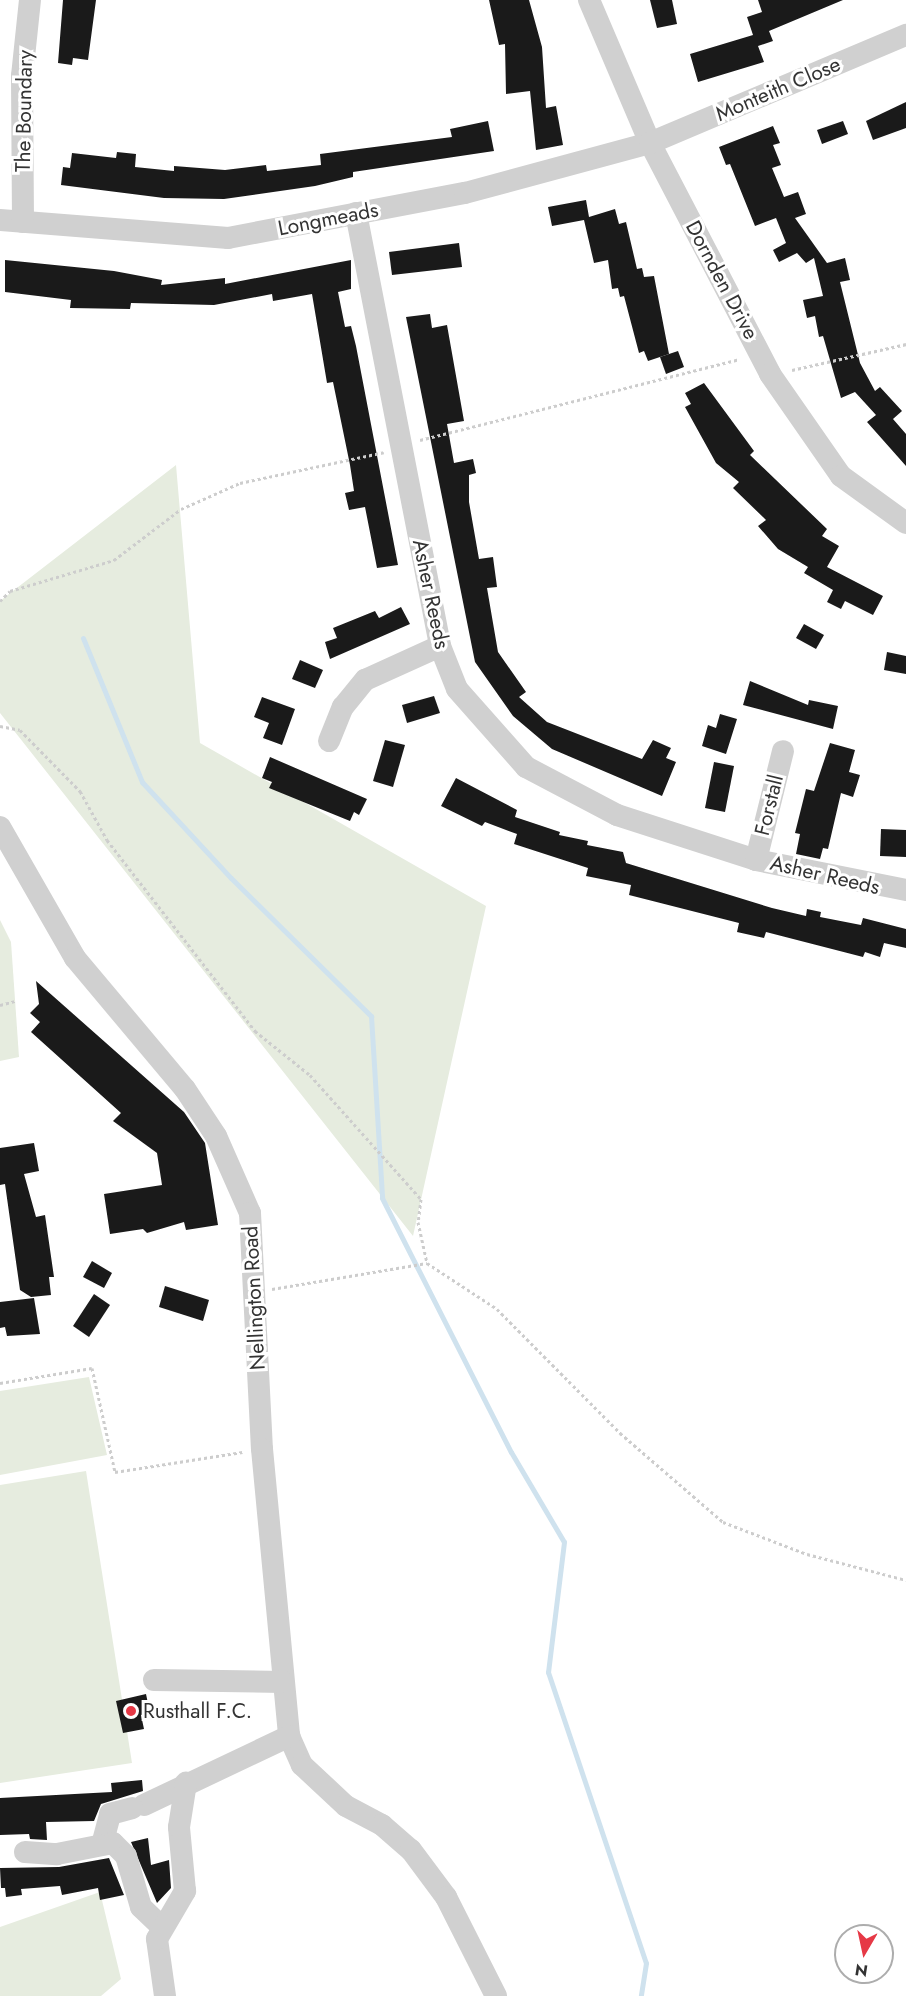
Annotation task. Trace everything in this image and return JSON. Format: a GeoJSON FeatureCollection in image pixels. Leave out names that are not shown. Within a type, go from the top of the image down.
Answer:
{"type":"FeatureCollection","features":[{"type":"Feature","properties":{"kind":"street","name":"The Boundary"},"geometry":{"type":"LineString","coordinates":[[23,222],[22,76],[30,0]]}},
{"type":"Feature","properties":{"kind":"street","name":"Dornden Drive"},"geometry":{"type":"LineString","coordinates":[[589,0],[650,143],[770,374],[805,431],[841,476],[906,523]]}},
{"type":"Feature","properties":{"kind":"street","name":"Monteith Close"},"geometry":{"type":"LineString","coordinates":[[650,143],[906,35]]}},
{"type":"Feature","properties":{"kind":"street","name":"Longmeads"},"geometry":{"type":"LineString","coordinates":[[0,220],[228,238],[465,193],[650,143]]}},
{"type":"Feature","properties":{"kind":"street","name":"Asher Reeds"},"geometry":{"type":"LineString","coordinates":[[356,213],[440,646],[458,689],[526,767],[617,815],[756,860],[906,890]]}},
{"type":"Feature","properties":{"kind":"street"},"geometry":{"type":"LineString","coordinates":[[329,741],[344,707],[365,680],[440,646]]}},
{"type":"Feature","properties":{"kind":"street","name":"Forstall"},"geometry":{"type":"LineString","coordinates":[[756,860],[783,751]]}},
{"type":"Feature","properties":{"kind":"street","name":"Nellington Road"},"geometry":{"type":"LineString","coordinates":[[0,827],[75,958],[185,1089],[216,1136],[250,1213],[261,1449],[289,1736]]}},
{"type":"Feature","properties":{"kind":"street"},"geometry":{"type":"LineString","coordinates":[[154,1680],[283,1682]]}},
{"type":"Feature","properties":{"kind":"street"},"geometry":{"type":"LineString","coordinates":[[103,1841],[110,1814],[138,1806],[289,1736],[309,1772],[346,1806],[382,1825],[411,1850],[446,1897],[496,1996]]}},
{"type":"Feature","properties":{"kind":"street"},"geometry":{"type":"LineString","coordinates":[[165,1996],[158,1948],[161,1926],[185,1891],[179,1827],[186,1783]]}},
{"type":"Feature","properties":{"kind":"street"},"geometry":{"type":"LineString","coordinates":[[25,1852],[57,1854],[103,1841],[118,1846],[126,1856],[141,1907],[161,1926]]}},
{"type":"Feature","properties":{"kind":"path"},"geometry":{"type":"LineString","coordinates":[[770,374],[906,344]]}},
{"type":"Feature","properties":{"kind":"path"},"geometry":{"type":"LineString","coordinates":[[0,601],[10,591],[114,560],[181,509],[240,483],[401,447],[760,353]]}},
{"type":"Feature","properties":{"kind":"path"},"geometry":{"type":"LineString","coordinates":[[0,726],[20,730],[80,791],[107,840],[255,1031],[310,1075],[421,1199],[418,1222],[427,1263]]}},
{"type":"Feature","properties":{"kind":"path"},"geometry":{"type":"LineString","coordinates":[[0,1005],[15,1001]]}},
{"type":"Feature","properties":{"kind":"path"},"geometry":{"type":"LineString","coordinates":[[253,1292],[427,1263],[497,1309],[620,1433],[715,1516],[807,1554],[906,1580]]}},
{"type":"Feature","properties":{"kind":"path"},"geometry":{"type":"LineString","coordinates":[[0,1383],[92,1368],[115,1472],[261,1449]]}},
{"type":"Feature","properties":{"kind":"shaded area"},"geometry":{"type":"Polygon","coordinates":[[[176,465],[200,743],[486,906],[413,1236],[0,713],[0,601],[176,465]]]}},
{"type":"Feature","properties":{"kind":"shaded area"},"geometry":{"type":"Polygon","coordinates":[[[0,920],[11,942],[19,1057],[0,1061],[0,920]]]}},
{"type":"Feature","properties":{"kind":"shaded area"},"geometry":{"type":"Polygon","coordinates":[[[89,1377],[107,1455],[0,1475],[0,1391],[89,1377]]]}},
{"type":"Feature","properties":{"kind":"shaded area"},"geometry":{"type":"Polygon","coordinates":[[[86,1471],[132,1763],[0,1783],[0,1485],[86,1471]]]}},
{"type":"Feature","properties":{"kind":"shaded area"},"geometry":{"type":"Polygon","coordinates":[[[100,1892],[121,1979],[101,1996],[0,1996],[0,1927],[100,1892]]]}},
{"type":"Feature","properties":{"kind":"building"},"geometry":{"type":"Polygon","coordinates":[[[63,0],[96,0],[88,60],[73,58],[72,65],[58,63],[63,0]]]}},
{"type":"Feature","properties":{"kind":"building"},"geometry":{"type":"Polygon","coordinates":[[[489,0],[529,0],[542,47],[546,108],[556,106],[563,145],[536,150],[530,91],[506,94],[505,44],[499,45],[489,0]]]}},
{"type":"Feature","properties":{"kind":"building"},"geometry":{"type":"Polygon","coordinates":[[[650,0],[672,0],[677,24],[657,28],[650,0]]]}},
{"type":"Feature","properties":{"kind":"building"},"geometry":{"type":"Polygon","coordinates":[[[758,0],[843,0],[769,31],[773,41],[758,46],[764,62],[698,82],[690,54],[753,35],[747,17],[762,12],[758,0]]]}},
{"type":"Feature","properties":{"kind":"building"},"geometry":{"type":"Polygon","coordinates":[[[906,102],[906,128],[873,140],[866,121],[906,102]]]}},
{"type":"Feature","properties":{"kind":"building"},"geometry":{"type":"Polygon","coordinates":[[[488,121],[494,151],[353,172],[353,177],[315,186],[224,199],[164,198],[61,185],[63,167],[70,168],[72,153],[116,158],[117,152],[136,154],[135,167],[174,171],[174,166],[225,170],[266,165],[267,171],[321,165],[320,154],[452,137],[450,129],[488,121]]]}},
{"type":"Feature","properties":{"kind":"building"},"geometry":{"type":"Polygon","coordinates":[[[843,121],[848,134],[822,144],[817,130],[843,121]]]}},
{"type":"Feature","properties":{"kind":"building"},"geometry":{"type":"Polygon","coordinates":[[[773,126],[780,143],[773,145],[781,165],[772,168],[784,197],[798,192],[806,214],[795,218],[827,263],[845,258],[850,280],[840,282],[860,363],[875,391],[880,387],[902,411],[893,419],[906,434],[906,466],[867,422],[876,415],[855,392],[841,398],[823,336],[819,337],[815,316],[807,318],[803,300],[823,296],[814,258],[806,263],[797,253],[779,262],[773,250],[786,243],[776,218],[755,226],[730,164],[726,165],[719,147],[773,126]]]}},
{"type":"Feature","properties":{"kind":"building"},"geometry":{"type":"Polygon","coordinates":[[[586,200],[589,217],[615,209],[619,224],[626,222],[637,269],[642,268],[644,277],[654,276],[669,354],[648,361],[644,351],[639,353],[624,296],[620,297],[618,288],[612,289],[608,260],[594,263],[584,220],[552,226],[548,207],[586,200]]]}},
{"type":"Feature","properties":{"kind":"building"},"geometry":{"type":"Polygon","coordinates":[[[459,243],[462,267],[392,275],[389,252],[459,243]]]}},
{"type":"Feature","properties":{"kind":"building"},"geometry":{"type":"Polygon","coordinates":[[[5,260],[114,271],[162,280],[161,285],[225,278],[225,284],[351,260],[351,289],[338,292],[345,327],[351,326],[356,346],[398,565],[377,568],[365,507],[349,510],[345,493],[354,491],[350,465],[333,382],[327,383],[312,294],[273,301],[272,294],[214,305],[131,303],[130,309],[70,308],[71,300],[5,292],[5,260]]]}},
{"type":"Feature","properties":{"kind":"building"},"geometry":{"type":"Polygon","coordinates":[[[430,314],[432,328],[447,325],[464,421],[447,424],[454,463],[473,459],[476,473],[469,475],[469,502],[479,559],[493,557],[497,587],[487,588],[498,652],[526,692],[519,697],[547,722],[642,759],[653,740],[671,748],[666,758],[676,762],[662,796],[552,749],[513,716],[475,662],[406,317],[430,314]]]}},
{"type":"Feature","properties":{"kind":"building"},"geometry":{"type":"Polygon","coordinates":[[[678,351],[684,367],[666,374],[660,357],[678,351]]]}},
{"type":"Feature","properties":{"kind":"building"},"geometry":{"type":"Polygon","coordinates":[[[704,383],[754,451],[750,455],[827,529],[822,536],[839,546],[827,567],[883,596],[873,615],[845,601],[841,609],[827,602],[833,590],[804,573],[808,567],[778,549],[758,526],[766,520],[733,488],[739,482],[716,463],[685,407],[691,404],[685,393],[704,383]]]}},
{"type":"Feature","properties":{"kind":"building"},"geometry":{"type":"Polygon","coordinates":[[[401,607],[410,624],[330,659],[325,642],[337,638],[333,628],[375,611],[379,618],[401,607]]]}},
{"type":"Feature","properties":{"kind":"building"},"geometry":{"type":"Polygon","coordinates":[[[804,624],[824,635],[816,649],[796,638],[804,624]]]}},
{"type":"Feature","properties":{"kind":"building"},"geometry":{"type":"Polygon","coordinates":[[[887,652],[906,656],[906,674],[884,670],[887,652]]]}},
{"type":"Feature","properties":{"kind":"building"},"geometry":{"type":"Polygon","coordinates":[[[300,660],[323,670],[315,688],[292,679],[300,660]]]}},
{"type":"Feature","properties":{"kind":"building"},"geometry":{"type":"Polygon","coordinates":[[[750,681],[808,705],[809,700],[838,706],[833,729],[743,705],[750,681]]]}},
{"type":"Feature","properties":{"kind":"building"},"geometry":{"type":"Polygon","coordinates":[[[434,696],[440,713],[407,723],[402,705],[434,696]]]}},
{"type":"Feature","properties":{"kind":"building"},"geometry":{"type":"Polygon","coordinates":[[[262,697],[295,709],[282,745],[263,738],[269,723],[254,717],[262,697]]]}},
{"type":"Feature","properties":{"kind":"building"},"geometry":{"type":"Polygon","coordinates":[[[720,714],[737,719],[726,754],[702,746],[708,725],[716,728],[720,714]]]}},
{"type":"Feature","properties":{"kind":"building"},"geometry":{"type":"Polygon","coordinates":[[[385,740],[405,745],[393,787],[373,781],[385,740]]]}},
{"type":"Feature","properties":{"kind":"building"},"geometry":{"type":"Polygon","coordinates":[[[830,743],[855,750],[849,772],[860,775],[853,797],[841,793],[828,849],[823,848],[820,859],[796,854],[800,834],[795,833],[806,789],[814,791],[830,743]]]}},
{"type":"Feature","properties":{"kind":"building"},"geometry":{"type":"Polygon","coordinates":[[[270,757],[367,799],[359,815],[354,812],[350,821],[269,788],[272,782],[262,778],[270,757]]]}},
{"type":"Feature","properties":{"kind":"building"},"geometry":{"type":"Polygon","coordinates":[[[714,762],[734,766],[725,812],[705,808],[714,762]]]}},
{"type":"Feature","properties":{"kind":"building"},"geometry":{"type":"Polygon","coordinates":[[[456,778],[517,810],[515,817],[560,832],[559,835],[588,841],[587,845],[623,852],[626,863],[772,908],[806,916],[807,909],[821,912],[820,917],[861,925],[863,918],[906,929],[906,948],[884,943],[880,957],[865,952],[863,957],[766,932],[764,938],[737,932],[739,923],[629,895],[631,885],[586,876],[588,868],[514,844],[517,834],[485,822],[482,826],[441,806],[456,778]]]}},
{"type":"Feature","properties":{"kind":"building"},"geometry":{"type":"Polygon","coordinates":[[[881,829],[906,830],[906,857],[880,856],[881,829]]]}},
{"type":"Feature","properties":{"kind":"building"},"geometry":{"type":"Polygon","coordinates":[[[36,981],[184,1112],[205,1143],[218,1225],[186,1230],[184,1222],[147,1233],[143,1229],[110,1234],[104,1194],[162,1185],[157,1153],[113,1121],[121,1113],[31,1032],[40,1022],[30,1013],[39,1004],[36,981]]]}},
{"type":"Feature","properties":{"kind":"building"},"geometry":{"type":"Polygon","coordinates":[[[34,1143],[39,1171],[24,1174],[36,1217],[45,1215],[54,1277],[49,1277],[51,1295],[31,1297],[20,1290],[5,1184],[0,1185],[0,1148],[34,1143]]]}},
{"type":"Feature","properties":{"kind":"building"},"geometry":{"type":"Polygon","coordinates":[[[92,1261],[112,1273],[104,1288],[83,1277],[92,1261]]]}},
{"type":"Feature","properties":{"kind":"building"},"geometry":{"type":"Polygon","coordinates":[[[165,1286],[209,1300],[203,1321],[159,1307],[165,1286]]]}},
{"type":"Feature","properties":{"kind":"building"},"geometry":{"type":"Polygon","coordinates":[[[94,1294],[110,1305],[89,1337],[73,1326],[94,1294]]]}},
{"type":"Feature","properties":{"kind":"building"},"geometry":{"type":"Polygon","coordinates":[[[34,1298],[40,1334],[7,1336],[5,1327],[0,1328],[0,1302],[34,1298]]]}},
{"type":"Feature","properties":{"kind":"building"},"geometry":{"type":"Polygon","coordinates":[[[146,1694],[150,1713],[141,1715],[144,1729],[123,1733],[116,1701],[146,1694]]]}},
{"type":"Feature","properties":{"kind":"building"},"geometry":{"type":"Polygon","coordinates":[[[142,1780],[143,1791],[101,1804],[94,1821],[46,1822],[47,1840],[30,1839],[29,1834],[0,1835],[0,1798],[112,1792],[111,1783],[142,1780]]]}},
{"type":"Feature","properties":{"kind":"building"},"geometry":{"type":"Polygon","coordinates":[[[148,1838],[151,1865],[169,1860],[171,1888],[157,1903],[131,1842],[148,1838]]]}},
{"type":"Feature","properties":{"kind":"building"},"geometry":{"type":"Polygon","coordinates":[[[109,1858],[124,1895],[100,1900],[98,1888],[62,1895],[60,1886],[21,1889],[22,1895],[6,1897],[5,1888],[1,1888],[0,1868],[59,1867],[109,1858]]]}},
{"type":"Feature","properties":{"kind":"waterway"},"geometry":{"type":"LineString","coordinates":[[83,638],[142,782],[231,878],[371,1016],[382,1198],[511,1452],[564,1542],[548,1672],[646,1963],[641,1996]]}},
{"type":"Feature","properties":{"kind":"place","name":"Rusthall F.C."},"geometry":{"type":"Point","coordinates":[131,1711]}}]}
